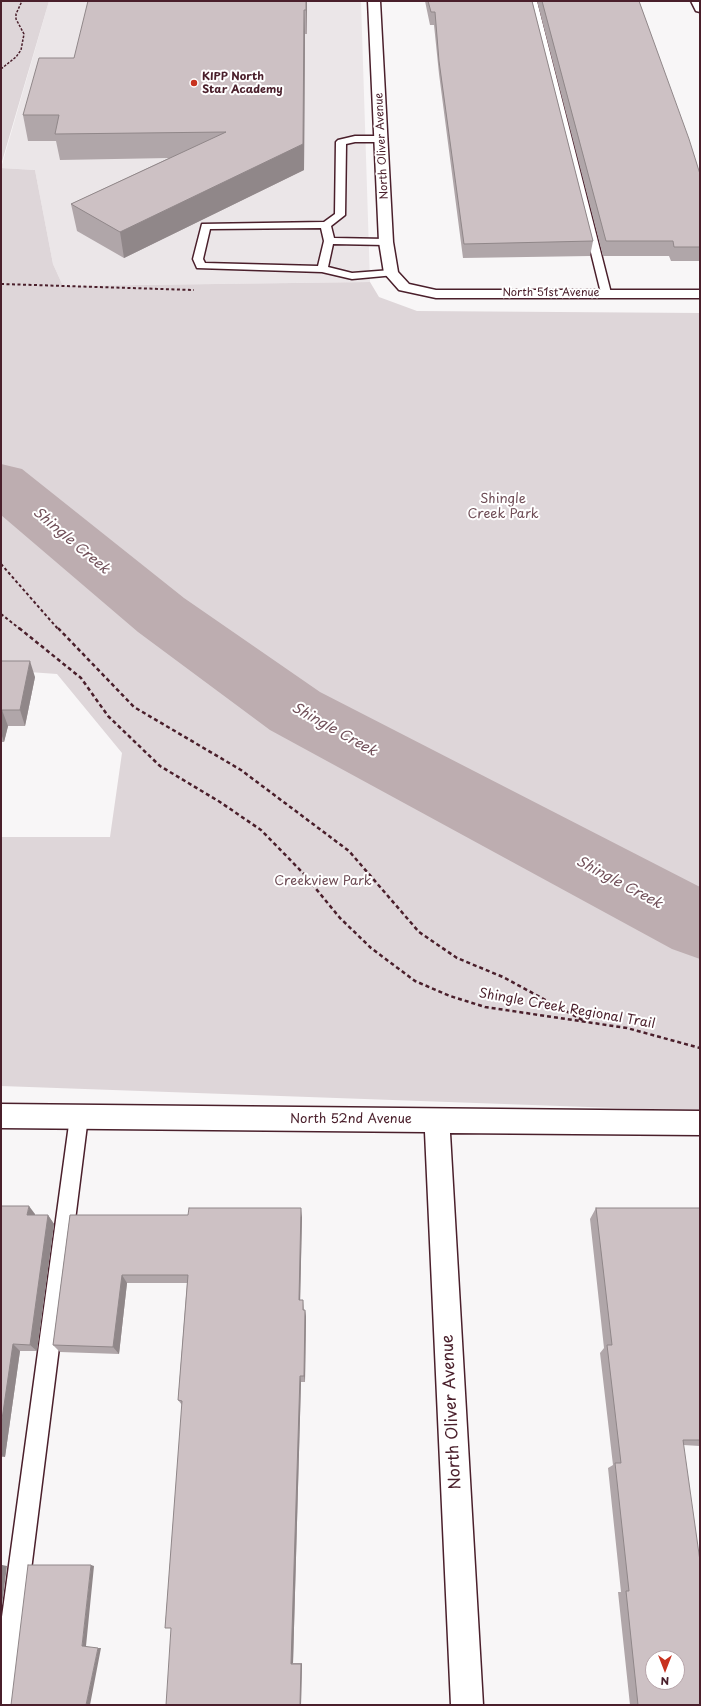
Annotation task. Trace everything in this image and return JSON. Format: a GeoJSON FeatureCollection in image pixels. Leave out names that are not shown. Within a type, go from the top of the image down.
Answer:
{"type":"FeatureCollection","features":[{"type":"Feature","properties":{"kind":"street","name":"North Oliver Avenue"},"geometry":{"type":"LineString","coordinates":[[374,1],[386,242],[391,274]]}},
{"type":"Feature","properties":{"kind":"street"},"geometry":{"type":"LineString","coordinates":[[697,1],[700,9]]}},
{"type":"Feature","properties":{"kind":"street","name":"North 51st Avenue"},"geometry":{"type":"LineString","coordinates":[[391,274],[404,287],[436,294],[700,294]]}},
{"type":"Feature","properties":{"kind":"street","name":"North 52nd Avenue"},"geometry":{"type":"LineString","coordinates":[[1,1116],[700,1123]]}},
{"type":"Feature","properties":{"kind":"street","name":"North Oliver Avenue"},"geometry":{"type":"LineString","coordinates":[[437,1120],[467,1705]]}},
{"type":"Feature","properties":{"kind":"lane"},"geometry":{"type":"LineString","coordinates":[[533,1],[606,293]]}},
{"type":"Feature","properties":{"kind":"lane"},"geometry":{"type":"LineString","coordinates":[[382,139],[355,139],[341,142],[340,215],[326,225],[206,226],[198,259],[201,266],[322,269],[352,276],[391,274]]}},
{"type":"Feature","properties":{"kind":"lane"},"geometry":{"type":"LineString","coordinates":[[322,269],[329,240],[326,225]]}},
{"type":"Feature","properties":{"kind":"lane"},"geometry":{"type":"LineString","coordinates":[[329,240],[386,242]]}},
{"type":"Feature","properties":{"kind":"lane"},"geometry":{"type":"LineString","coordinates":[[2,1705],[79,1117]]}},
{"type":"Feature","properties":{"kind":"path"},"geometry":{"type":"LineString","coordinates":[[1,69],[22,50],[24,34],[19,27],[16,14],[22,1]]}},
{"type":"Feature","properties":{"kind":"path"},"geometry":{"type":"LineString","coordinates":[[1,564],[69,641],[134,707],[241,770],[349,851],[419,932],[457,958],[503,977],[588,1024]]}},
{"type":"Feature","properties":{"kind":"path","name":"Shingle Creek Regional Trail"},"geometry":{"type":"LineString","coordinates":[[1,614],[81,678],[108,716],[160,766],[220,802],[261,830],[304,874],[340,918],[370,948],[415,981],[450,996],[485,1007],[588,1024],[627,1028],[700,1048]]}},
{"type":"Feature","properties":{"kind":"shaded area","name":"KIPP North Star Academy"},"geometry":{"type":"Polygon","coordinates":[[[49,1],[361,1],[370,282],[63,286],[53,264],[35,170],[1,168],[49,1]]]}},
{"type":"Feature","properties":{"kind":"green space"},"geometry":{"type":"Polygon","coordinates":[[[1,1],[49,1],[1,165],[1,1]]]}},
{"type":"Feature","properties":{"kind":"green space"},"geometry":{"type":"Polygon","coordinates":[[[1,168],[35,170],[53,264],[63,286],[370,282],[379,297],[417,311],[700,313],[700,1111],[1,1086],[1,837],[110,837],[122,753],[57,674],[1,670],[1,168]]]}},
{"type":"Feature","properties":{"kind":"building"},"geometry":{"type":"Polygon","coordinates":[[[88,1],[306,1],[306,10],[304,10],[303,144],[120,232],[71,204],[226,132],[55,134],[59,115],[23,115],[39,58],[74,58],[88,1]]]}},
{"type":"Feature","properties":{"kind":"building"},"geometry":{"type":"Polygon","coordinates":[[[428,1],[532,1],[593,241],[464,244],[439,61],[435,12],[431,12],[428,1]]]}},
{"type":"Feature","properties":{"kind":"building"},"geometry":{"type":"Polygon","coordinates":[[[542,1],[639,1],[689,139],[700,174],[700,247],[674,247],[673,241],[606,241],[542,1]]]}},
{"type":"Feature","properties":{"kind":"building"},"geometry":{"type":"Polygon","coordinates":[[[1,661],[30,661],[20,710],[2,710],[1,714],[1,661]]]}},
{"type":"Feature","properties":{"kind":"building"},"geometry":{"type":"Polygon","coordinates":[[[1,1206],[29,1206],[27,1215],[48,1215],[30,1345],[13,1344],[1,1426],[1,1206]]]}},
{"type":"Feature","properties":{"kind":"building"},"geometry":{"type":"Polygon","coordinates":[[[189,1208],[301,1208],[299,1300],[303,1300],[303,1310],[305,1310],[304,1376],[300,1376],[291,1664],[301,1664],[300,1705],[166,1705],[171,1628],[165,1628],[182,1401],[178,1400],[188,1275],[122,1275],[113,1347],[53,1345],[70,1215],[188,1215],[189,1208]]]}},
{"type":"Feature","properties":{"kind":"building"},"geometry":{"type":"Polygon","coordinates":[[[596,1208],[700,1208],[700,1440],[683,1440],[700,1561],[700,1705],[638,1705],[626,1591],[629,1591],[615,1463],[621,1463],[607,1345],[612,1345],[596,1208]]]}},
{"type":"Feature","properties":{"kind":"building"},"geometry":{"type":"Polygon","coordinates":[[[28,1565],[91,1565],[82,1646],[98,1648],[86,1705],[11,1705],[28,1565]]]}},
{"type":"Feature","properties":{"kind":"waterway","name":"Shingle Creek"},"geometry":{"type":"LineString","coordinates":[[1,483],[161,615],[295,711],[700,925]]}},
{"type":"Feature","properties":{"kind":"place","name":"KIPP North Star Academy"},"geometry":{"type":"Point","coordinates":[194,83]}},
{"type":"Feature","properties":{"kind":"park label","name":"Shingle Creek Park"},"geometry":{"type":"Point","coordinates":[503,506]}},
{"type":"Feature","properties":{"kind":"park label","name":"Creekview Park"},"geometry":{"type":"Point","coordinates":[323,881]}}]}
